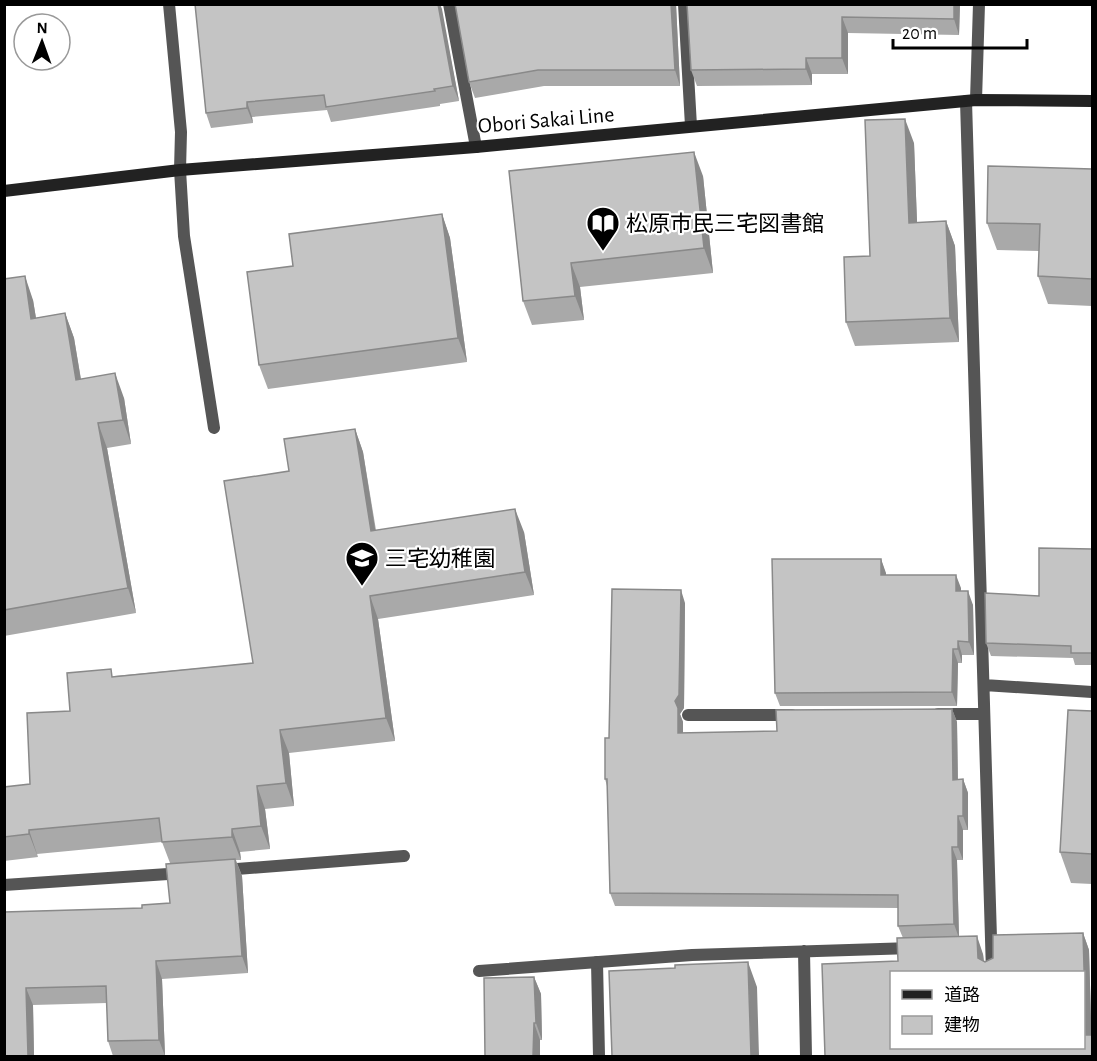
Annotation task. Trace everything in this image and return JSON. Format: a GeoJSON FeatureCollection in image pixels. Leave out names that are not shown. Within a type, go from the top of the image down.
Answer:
{"type":"FeatureCollection","features":[{"type":"Feature","properties":{"kind":"main road","name":"Obori Sakai Line"},"geometry":{"type":"LineString","coordinates":[[4,191],[180,170],[476,147],[971,100],[1092,101]]}},
{"type":"Feature","properties":{"kind":"street"},"geometry":{"type":"LineString","coordinates":[[169,4],[181,132],[180,170],[184,236],[214,428]]}},
{"type":"Feature","properties":{"kind":"street"},"geometry":{"type":"LineString","coordinates":[[449,4],[476,147]]}},
{"type":"Feature","properties":{"kind":"street"},"geometry":{"type":"LineString","coordinates":[[684,4],[691,126]]}},
{"type":"Feature","properties":{"kind":"street"},"geometry":{"type":"LineString","coordinates":[[979,4],[971,100],[984,686],[985,945],[992,971]]}},
{"type":"Feature","properties":{"kind":"street"},"geometry":{"type":"LineString","coordinates":[[984,686],[1092,692]]}},
{"type":"Feature","properties":{"kind":"street"},"geometry":{"type":"LineString","coordinates":[[925,714],[984,714]]}},
{"type":"Feature","properties":{"kind":"street"},"geometry":{"type":"LineString","coordinates":[[688,715],[806,715]]}},
{"type":"Feature","properties":{"kind":"street"},"geometry":{"type":"LineString","coordinates":[[214,871],[404,856]]}},
{"type":"Feature","properties":{"kind":"street"},"geometry":{"type":"LineString","coordinates":[[4,885],[190,872]]}},
{"type":"Feature","properties":{"kind":"street"},"geometry":{"type":"LineString","coordinates":[[479,971],[692,955],[921,947]]}},
{"type":"Feature","properties":{"kind":"street"},"geometry":{"type":"LineString","coordinates":[[804,951],[806,1056]]}},
{"type":"Feature","properties":{"kind":"street"},"geometry":{"type":"LineString","coordinates":[[597,962],[599,1056]]}},
{"type":"Feature","properties":{"kind":"building"},"geometry":{"type":"Polygon","coordinates":[[[195,4],[438,4],[453,86],[434,89],[435,91],[326,107],[324,95],[247,102],[247,108],[206,113],[195,4]]]}},
{"type":"Feature","properties":{"kind":"building"},"geometry":{"type":"Polygon","coordinates":[[[455,4],[671,4],[675,70],[538,70],[469,82],[455,4]]]}},
{"type":"Feature","properties":{"kind":"building"},"geometry":{"type":"Polygon","coordinates":[[[687,4],[954,4],[954,19],[842,17],[842,58],[806,58],[806,69],[691,70],[687,4]]]}},
{"type":"Feature","properties":{"kind":"building"},"geometry":{"type":"Polygon","coordinates":[[[905,119],[909,223],[946,221],[950,318],[846,322],[844,257],[870,256],[865,120],[905,119]]]}},
{"type":"Feature","properties":{"kind":"building"},"geometry":{"type":"Polygon","coordinates":[[[694,152],[704,248],[571,263],[575,296],[523,301],[509,171],[694,152]]]}},
{"type":"Feature","properties":{"kind":"building"},"geometry":{"type":"Polygon","coordinates":[[[988,166],[1092,169],[1092,279],[1038,276],[1040,224],[987,223],[988,166]]]}},
{"type":"Feature","properties":{"kind":"building"},"geometry":{"type":"Polygon","coordinates":[[[442,214],[458,338],[259,365],[247,272],[293,266],[289,234],[442,214]]]}},
{"type":"Feature","properties":{"kind":"building"},"geometry":{"type":"Polygon","coordinates":[[[25,276],[31,319],[65,313],[76,380],[115,373],[123,420],[98,423],[128,588],[4,610],[4,279],[25,276]]]}},
{"type":"Feature","properties":{"kind":"building"},"geometry":{"type":"Polygon","coordinates":[[[355,429],[371,531],[515,509],[525,572],[370,596],[386,718],[280,730],[286,783],[257,786],[261,826],[232,829],[232,837],[162,842],[159,818],[29,830],[29,834],[4,837],[4,787],[30,784],[27,713],[70,711],[67,673],[111,669],[112,677],[253,663],[224,481],[289,471],[284,439],[355,429]]]}},
{"type":"Feature","properties":{"kind":"building"},"geometry":{"type":"Polygon","coordinates":[[[1039,548],[1092,549],[1092,653],[1071,653],[1071,646],[986,643],[985,593],[1039,596],[1039,548]]]}},
{"type":"Feature","properties":{"kind":"building"},"geometry":{"type":"Polygon","coordinates":[[[772,559],[881,559],[881,575],[956,575],[956,591],[968,591],[969,642],[958,641],[958,649],[953,649],[952,692],[775,693],[772,559]]]}},
{"type":"Feature","properties":{"kind":"building"},"geometry":{"type":"Polygon","coordinates":[[[612,589],[681,590],[679,695],[675,701],[678,708],[678,733],[777,731],[776,710],[952,709],[953,780],[963,779],[963,816],[958,816],[958,847],[952,847],[954,924],[898,926],[898,895],[610,893],[605,738],[609,738],[612,589]]]}},
{"type":"Feature","properties":{"kind":"building"},"geometry":{"type":"Polygon","coordinates":[[[1068,710],[1092,711],[1092,854],[1060,852],[1068,710]]]}},
{"type":"Feature","properties":{"kind":"building"},"geometry":{"type":"Polygon","coordinates":[[[235,859],[242,956],[156,961],[159,1040],[108,1041],[106,986],[26,988],[28,1056],[4,1056],[4,912],[142,908],[142,905],[170,903],[166,864],[235,859]]]}},
{"type":"Feature","properties":{"kind":"building"},"geometry":{"type":"Polygon","coordinates":[[[1083,933],[1084,971],[890,971],[890,1049],[1085,1049],[1085,1001],[1086,1035],[1092,1035],[1092,1056],[825,1056],[822,964],[898,961],[897,938],[977,936],[978,958],[985,962],[993,958],[993,935],[1083,933]]]}},
{"type":"Feature","properties":{"kind":"building"},"geometry":{"type":"Polygon","coordinates":[[[748,962],[751,1056],[612,1056],[609,971],[748,962]]]}},
{"type":"Feature","properties":{"kind":"building"},"geometry":{"type":"Polygon","coordinates":[[[534,977],[536,1023],[534,1023],[533,1056],[485,1056],[484,978],[534,977]]]}},
{"type":"Feature","properties":{"kind":"place","name":"松原市民三宅図書館"},"geometry":{"type":"Point","coordinates":[603,252]}},
{"type":"Feature","properties":{"kind":"place","name":"三宅幼稚園"},"geometry":{"type":"Point","coordinates":[362,587]}}]}
